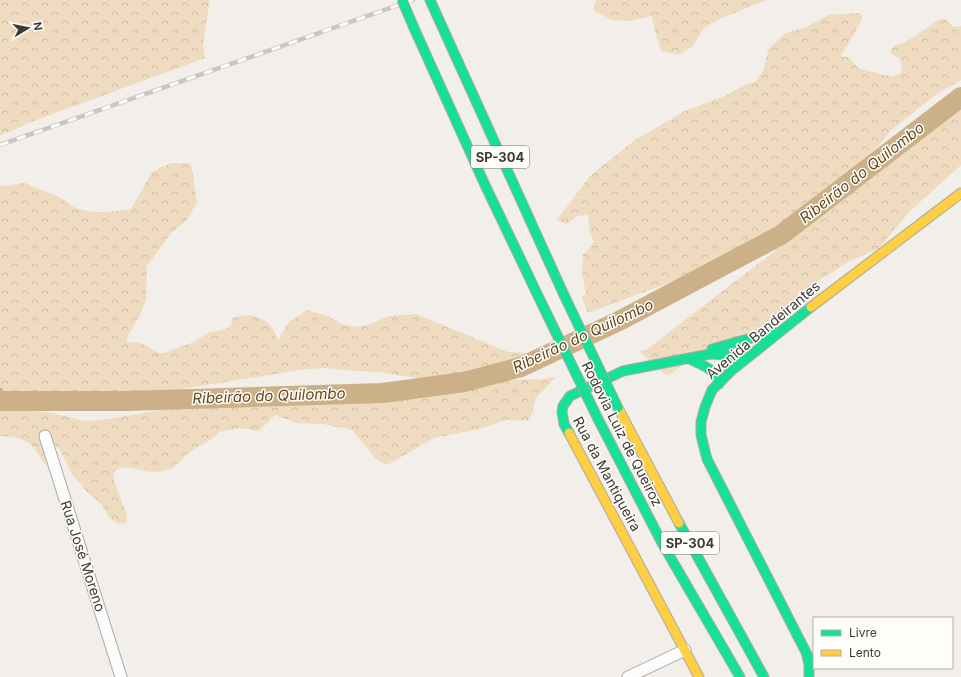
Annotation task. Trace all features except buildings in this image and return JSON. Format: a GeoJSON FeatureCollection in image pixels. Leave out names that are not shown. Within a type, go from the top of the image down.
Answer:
{"type":"FeatureCollection","features":[{"type":"Feature","properties":{"kind":"main road","name":"Rodovia Luiz de Queiroz"},"geometry":{"type":"LineString","coordinates":[[402,0],[485,185],[598,419],[662,543],[740,677]]}},
{"type":"Feature","properties":{"kind":"main road","name":"Rodovia Luiz de Queiroz"},"geometry":{"type":"LineString","coordinates":[[430,0],[564,295],[618,408],[676,518],[717,579],[767,674]]}},
{"type":"Feature","properties":{"kind":"main road","name":"Avenida Bandeirantes"},"geometry":{"type":"LineString","coordinates":[[813,666],[707,459],[701,435],[701,422],[705,406],[712,390],[740,364],[782,329],[961,193]]}},
{"type":"Feature","properties":{"kind":"main road"},"geometry":{"type":"LineString","coordinates":[[719,384],[715,373],[711,368],[703,364],[696,363],[691,359],[698,353],[748,340],[782,329]]}},
{"type":"Feature","properties":{"kind":"main road","name":"Rua da Mantiqueira"},"geometry":{"type":"LineString","coordinates":[[699,677],[564,424],[561,413],[564,403],[570,396],[623,371],[691,359],[710,354],[733,356],[740,364]]}},
{"type":"Feature","properties":{"kind":"main road"},"geometry":{"type":"LineString","coordinates":[[806,652],[809,664],[808,677]]}},
{"type":"Feature","properties":{"kind":"street","name":"Rua José Moreno"},"geometry":{"type":"LineString","coordinates":[[44,436],[121,677]]}},
{"type":"Feature","properties":{"kind":"street"},"geometry":{"type":"LineString","coordinates":[[628,677],[685,650]]}},
{"type":"Feature","properties":{"kind":"green space"},"geometry":{"type":"Polygon","coordinates":[[[0,0],[210,0],[203,44],[205,58],[31,122],[0,135],[0,0]]]}},
{"type":"Feature","properties":{"kind":"green space"},"geometry":{"type":"Polygon","coordinates":[[[596,0],[767,0],[719,19],[704,28],[693,46],[678,55],[661,51],[652,16],[629,21],[612,20],[593,10],[596,0]]]}},
{"type":"Feature","properties":{"kind":"green space"},"geometry":{"type":"Polygon","coordinates":[[[859,13],[862,16],[862,20],[841,56],[850,58],[858,68],[892,77],[900,74],[902,69],[900,59],[890,53],[894,46],[906,42],[940,19],[945,19],[953,27],[961,26],[961,80],[937,94],[890,131],[879,146],[848,178],[754,256],[735,266],[713,273],[684,277],[588,313],[581,296],[586,294],[582,271],[583,255],[594,242],[589,230],[588,215],[578,216],[567,224],[557,220],[590,176],[635,140],[685,111],[727,95],[746,84],[755,82],[763,71],[769,48],[786,33],[804,28],[829,15],[859,13]]]}},
{"type":"Feature","properties":{"kind":"green space"},"geometry":{"type":"Polygon","coordinates":[[[961,108],[961,165],[908,213],[878,249],[850,261],[804,290],[779,317],[755,335],[695,355],[671,374],[666,375],[641,353],[635,352],[646,350],[961,108]]]}},
{"type":"Feature","properties":{"kind":"green space"},"geometry":{"type":"Polygon","coordinates":[[[171,163],[191,163],[197,202],[187,220],[172,232],[147,266],[146,300],[126,343],[135,342],[145,345],[159,353],[164,353],[194,342],[208,333],[226,329],[231,325],[233,318],[243,315],[255,316],[265,321],[273,329],[278,340],[288,323],[307,310],[328,316],[342,324],[357,327],[368,325],[389,316],[416,314],[508,352],[536,353],[540,356],[525,364],[505,371],[451,380],[434,381],[379,372],[327,368],[307,369],[181,389],[147,400],[128,403],[0,398],[0,185],[5,186],[24,183],[59,197],[75,208],[92,212],[109,212],[131,209],[152,172],[171,163]]]}},
{"type":"Feature","properties":{"kind":"green space"},"geometry":{"type":"Polygon","coordinates":[[[554,377],[554,379],[536,398],[531,417],[527,421],[507,420],[479,429],[434,438],[387,465],[377,460],[352,430],[323,424],[297,423],[275,415],[259,431],[239,428],[219,432],[213,438],[194,449],[168,470],[150,472],[124,468],[115,472],[113,478],[127,515],[127,521],[124,524],[117,523],[109,517],[101,504],[87,492],[72,474],[61,452],[51,439],[52,460],[47,465],[28,442],[16,438],[0,436],[0,408],[52,413],[85,421],[102,420],[173,408],[191,403],[300,386],[542,379],[554,377]]]}},
{"type":"Feature","properties":{"kind":"waterway","name":"Ribeirão do Quilombo"},"geometry":{"type":"LineString","coordinates":[[0,401],[125,401],[383,393],[464,382],[521,367],[621,320],[781,235],[961,97]]}},
{"type":"Feature","properties":{"kind":"waterway"},"geometry":{"type":"LineString","coordinates":[[0,389],[8,401]]}},
{"type":"Feature","properties":{"kind":"railway"},"geometry":{"type":"LineString","coordinates":[[0,145],[413,0]]}},
{"type":"Feature","properties":{"kind":"traffic: fast"},"geometry":{"type":"LineString","coordinates":[[402,0],[414,28]]}},
{"type":"Feature","properties":{"kind":"traffic: fast"},"geometry":{"type":"LineString","coordinates":[[430,0],[564,295]]}},
{"type":"Feature","properties":{"kind":"traffic: fast"},"geometry":{"type":"LineString","coordinates":[[414,28],[485,185],[541,302]]}},
{"type":"Feature","properties":{"kind":"traffic: fast"},"geometry":{"type":"LineString","coordinates":[[564,295],[618,408]]}},
{"type":"Feature","properties":{"kind":"traffic: fast"},"geometry":{"type":"LineString","coordinates":[[541,302],[598,419]]}},
{"type":"Feature","properties":{"kind":"traffic: fast"},"geometry":{"type":"LineString","coordinates":[[811,307],[731,371],[712,390],[701,422],[701,435],[707,459],[812,664]]}},
{"type":"Feature","properties":{"kind":"traffic: fast"},"geometry":{"type":"LineString","coordinates":[[712,349],[773,332]]}},
{"type":"Feature","properties":{"kind":"traffic: fast"},"geometry":{"type":"LineString","coordinates":[[569,433],[564,424],[562,412],[563,406],[570,396],[623,371],[710,354],[729,355],[744,360]]}},
{"type":"Feature","properties":{"kind":"traffic: fast"},"geometry":{"type":"LineString","coordinates":[[690,359],[711,370],[719,384]]}},
{"type":"Feature","properties":{"kind":"traffic: fast"},"geometry":{"type":"LineString","coordinates":[[598,419],[662,543],[740,677]]}},
{"type":"Feature","properties":{"kind":"traffic: fast"},"geometry":{"type":"LineString","coordinates":[[679,523],[764,677]]}},
{"type":"Feature","properties":{"kind":"traffic: fast"},"geometry":{"type":"LineString","coordinates":[[806,652],[809,664],[809,677]]}},
{"type":"Feature","properties":{"kind":"traffic: slow"},"geometry":{"type":"LineString","coordinates":[[811,307],[961,193]]}},
{"type":"Feature","properties":{"kind":"traffic: slow"},"geometry":{"type":"LineString","coordinates":[[618,408],[679,523]]}},
{"type":"Feature","properties":{"kind":"traffic: slow"},"geometry":{"type":"LineString","coordinates":[[569,433],[699,677]]}}]}
